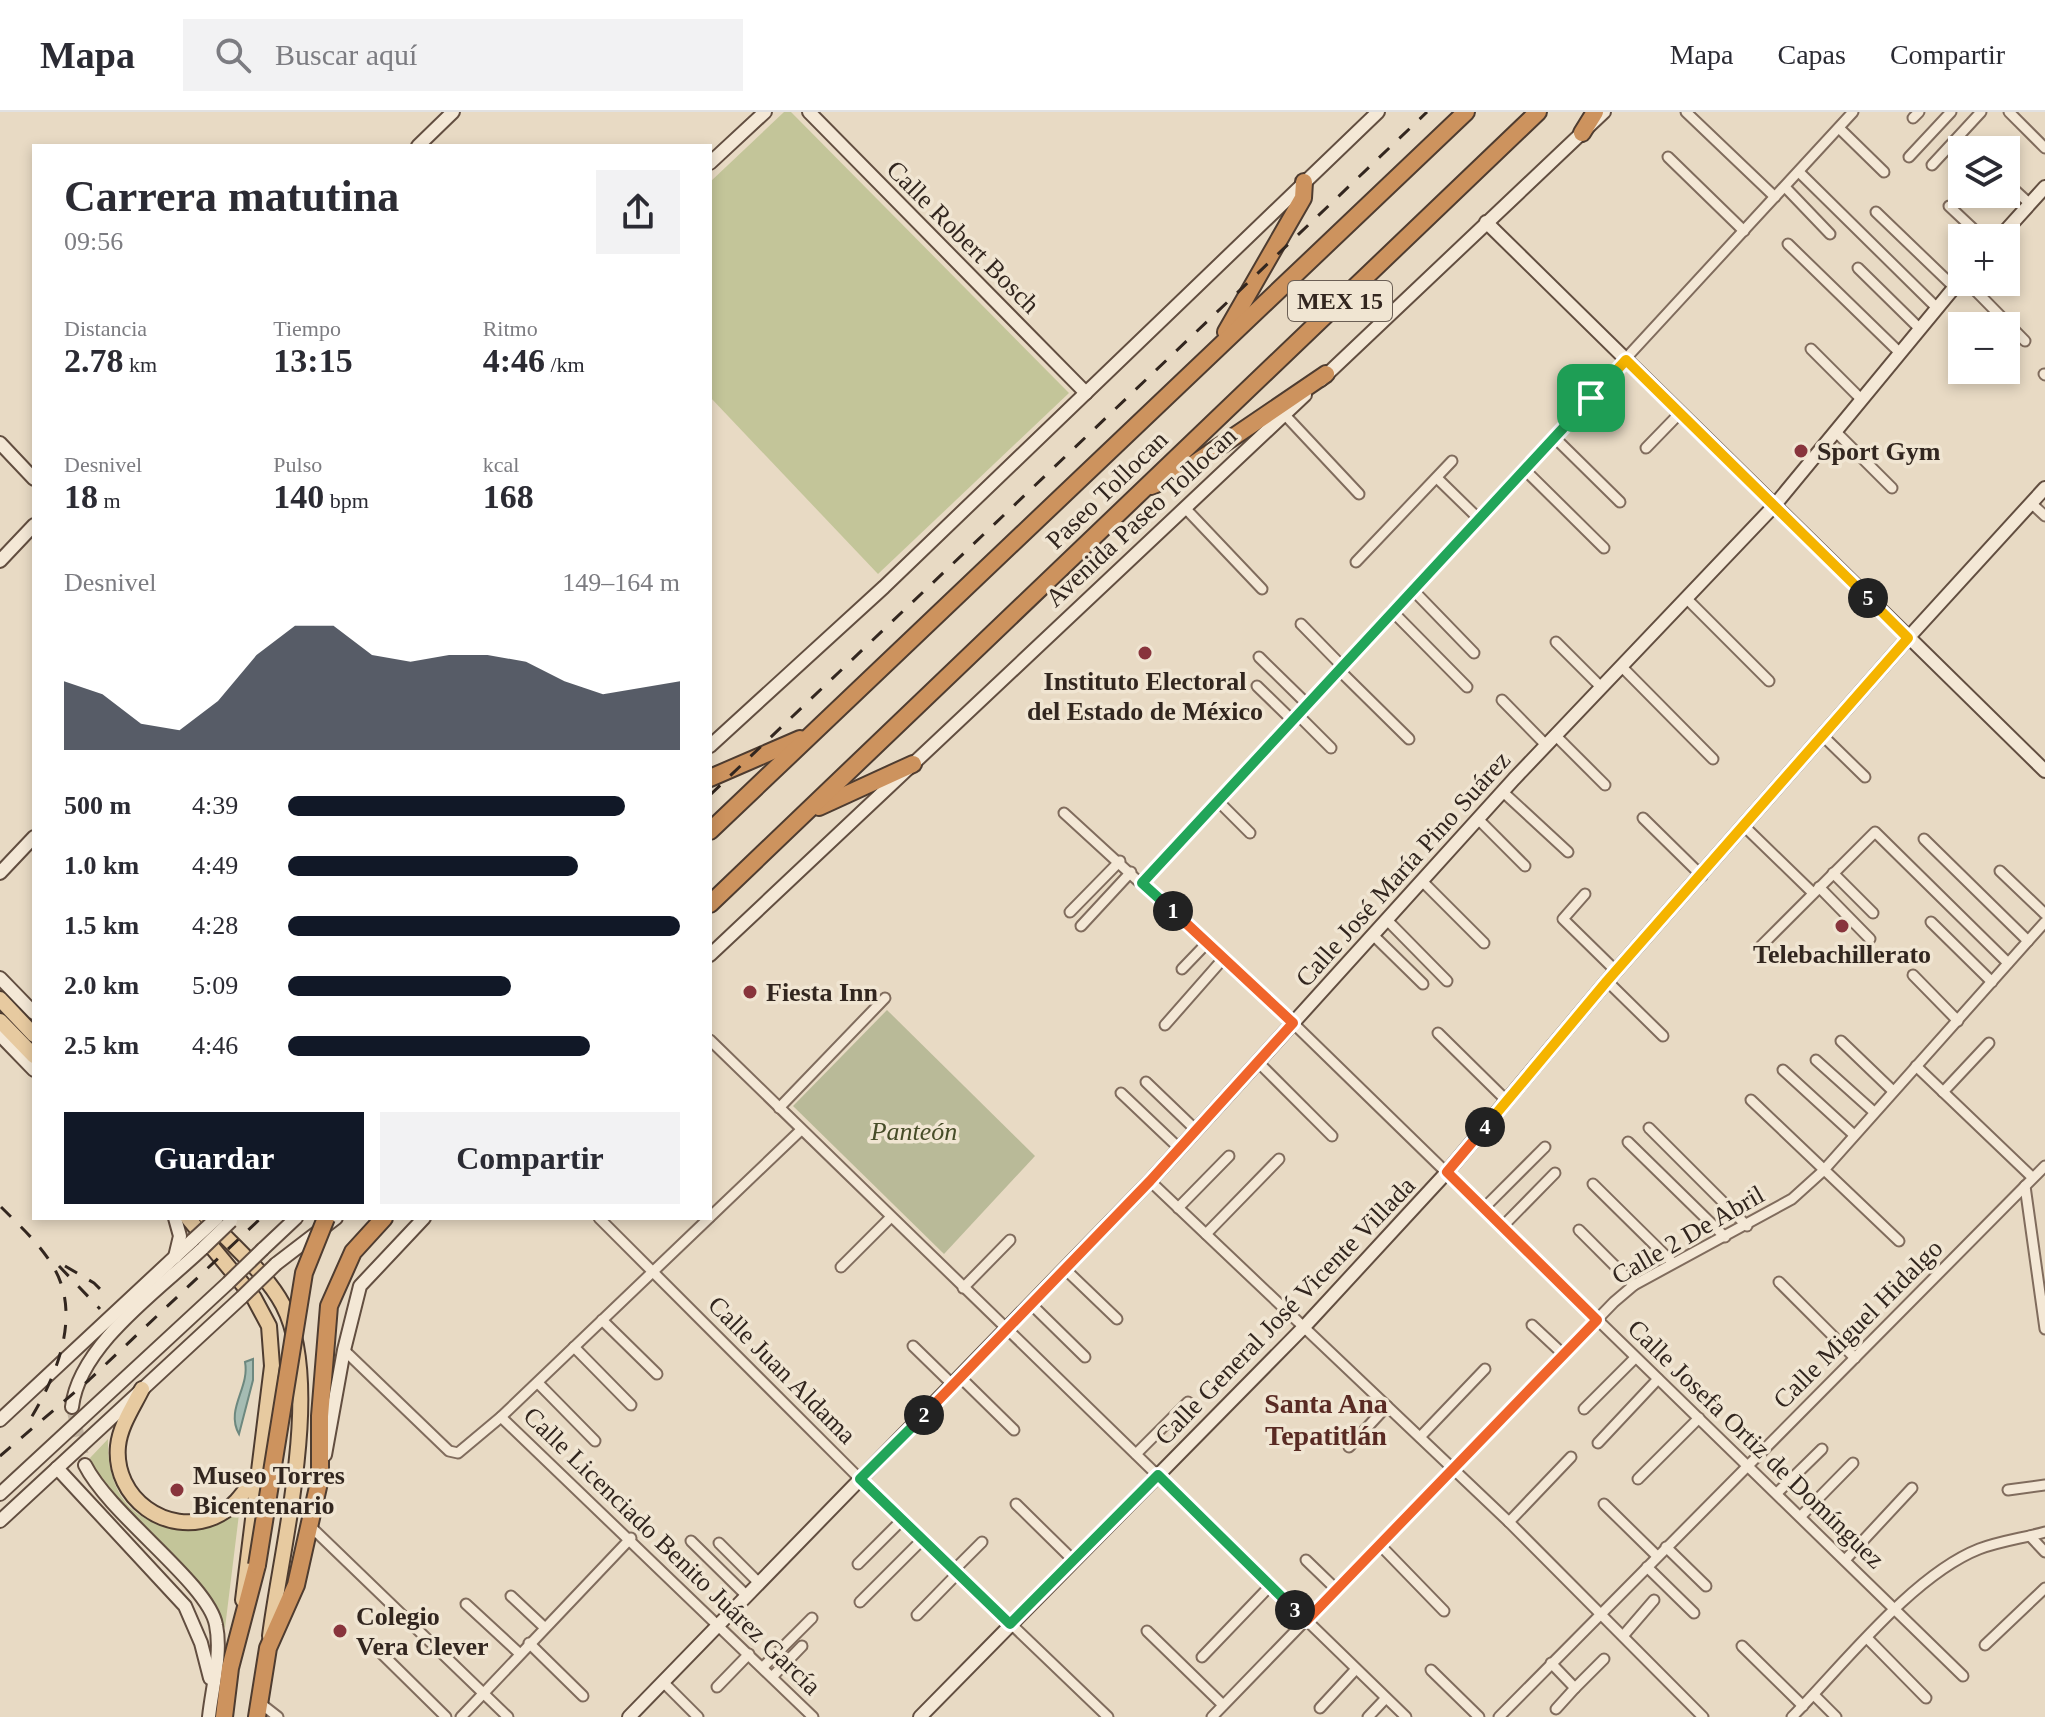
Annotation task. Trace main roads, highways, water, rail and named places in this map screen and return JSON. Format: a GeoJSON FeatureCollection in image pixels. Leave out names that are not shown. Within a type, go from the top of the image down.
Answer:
{"type":"FeatureCollection","features":[{"type":"Feature","properties":{"kind":"highway","name":"Paseo Tollocan"},"geometry":{"type":"LineString","coordinates":[[712,829],[1466,112]]}},
{"type":"Feature","properties":{"kind":"highway","name":"Paseo Tollocan"},"geometry":{"type":"LineString","coordinates":[[712,902],[1538,112]]}},
{"type":"Feature","properties":{"kind":"highway"},"geometry":{"type":"LineString","coordinates":[[1582,133],[1595,112]]}},
{"type":"Feature","properties":{"kind":"highway"},"geometry":{"type":"LineString","coordinates":[[1212,354],[1303,198],[1304,182]]}},
{"type":"Feature","properties":{"kind":"highway"},"geometry":{"type":"LineString","coordinates":[[1142,489],[1176,476],[1326,374]]}},
{"type":"Feature","properties":{"kind":"highway"},"geometry":{"type":"LineString","coordinates":[[712,777],[806,737]]}},
{"type":"Feature","properties":{"kind":"highway"},"geometry":{"type":"LineString","coordinates":[[806,812],[913,764]]}},
{"type":"Feature","properties":{"kind":"highway"},"geometry":{"type":"LineString","coordinates":[[224,1717],[230,1668],[257,1565],[304,1273],[325,1220]]}},
{"type":"Feature","properties":{"kind":"highway"},"geometry":{"type":"LineString","coordinates":[[258,1710],[268,1648],[296,1585],[320,1478],[320,1416],[329,1306],[353,1252],[382,1220]]}},
{"type":"Feature","properties":{"kind":"highway"},"geometry":{"type":"LineString","coordinates":[[211,1717],[230,1668]]}},
{"type":"Feature","properties":{"kind":"main road"},"geometry":{"type":"LineString","coordinates":[[420,144],[453,112]]}},
{"type":"Feature","properties":{"kind":"main road"},"geometry":{"type":"LineString","coordinates":[[712,161],[765,112]]}},
{"type":"Feature","properties":{"kind":"main road","name":"Calle Robert Bosch"},"geometry":{"type":"LineString","coordinates":[[809,112],[1086,393]]}},
{"type":"Feature","properties":{"kind":"main road"},"geometry":{"type":"LineString","coordinates":[[712,744],[884,587],[1378,112]]}},
{"type":"Feature","properties":{"kind":"main road","name":"Avenida Paseo Tollocan"},"geometry":{"type":"LineString","coordinates":[[712,953],[1604,112]]}},
{"type":"Feature","properties":{"kind":"main road"},"geometry":{"type":"LineString","coordinates":[[2012,224],[2045,187]]}},
{"type":"Feature","properties":{"kind":"main road"},"geometry":{"type":"LineString","coordinates":[[1486,222],[2045,771]]}},
{"type":"Feature","properties":{"kind":"main road","name":"Calle José María Pino Suárez"},"geometry":{"type":"LineString","coordinates":[[629,1717],[1007,1331],[1197,1131],[1550,740],[1774,506],[1948,294]]}},
{"type":"Feature","properties":{"kind":"main road"},"geometry":{"type":"LineString","coordinates":[[0,443],[32,477]]}},
{"type":"Feature","properties":{"kind":"main road","name":"Calle General José Vicente Villada"},"geometry":{"type":"LineString","coordinates":[[920,1717],[1304,1327],[1447,1172],[1612,976],[1908,638],[2045,488]]}},
{"type":"Feature","properties":{"kind":"main road"},"geometry":{"type":"LineString","coordinates":[[0,561],[32,527]]}},
{"type":"Feature","properties":{"kind":"main road"},"geometry":{"type":"LineString","coordinates":[[0,873],[32,839]]}},
{"type":"Feature","properties":{"kind":"main road"},"geometry":{"type":"LineString","coordinates":[[0,978],[32,1011]]}},
{"type":"Feature","properties":{"kind":"main road"},"geometry":{"type":"LineString","coordinates":[[0,999],[32,1033]]}},
{"type":"Feature","properties":{"kind":"main road"},"geometry":{"type":"LineString","coordinates":[[0,1021],[32,1054]]}},
{"type":"Feature","properties":{"kind":"main road"},"geometry":{"type":"LineString","coordinates":[[0,1035],[32,1068]]}},
{"type":"Feature","properties":{"kind":"main road"},"geometry":{"type":"LineString","coordinates":[[174,1259],[180,1236],[176,1220]]}},
{"type":"Feature","properties":{"kind":"main road"},"geometry":{"type":"LineString","coordinates":[[190,1220],[254,1298],[269,1326],[272,1366],[256,1474],[242,1620]]}},
{"type":"Feature","properties":{"kind":"main road"},"geometry":{"type":"LineString","coordinates":[[209,1220],[283,1304],[298,1354],[299,1442],[268,1648]]}},
{"type":"Feature","properties":{"kind":"main road"},"geometry":{"type":"LineString","coordinates":[[72,1407],[78,1379],[91,1356],[198,1244],[216,1220]]}},
{"type":"Feature","properties":{"kind":"main road"},"geometry":{"type":"LineString","coordinates":[[0,1420],[174,1259],[233,1220]]}},
{"type":"Feature","properties":{"kind":"main road"},"geometry":{"type":"LineString","coordinates":[[0,1494],[294,1220]]}},
{"type":"Feature","properties":{"kind":"main road"},"geometry":{"type":"LineString","coordinates":[[0,1521],[276,1264],[333,1220]]}},
{"type":"Feature","properties":{"kind":"main road"},"geometry":{"type":"LineString","coordinates":[[320,1478],[344,1350],[360,1286],[422,1220]]}},
{"type":"Feature","properties":{"kind":"main road"},"geometry":{"type":"LineString","coordinates":[[142,1389],[123,1427],[118,1455],[125,1484],[143,1507],[177,1522],[206,1520],[231,1507],[256,1474]]}},
{"type":"Feature","properties":{"kind":"main road"},"geometry":{"type":"LineString","coordinates":[[85,1465],[103,1493],[212,1612],[217,1649],[211,1717]]}},
{"type":"Feature","properties":{"kind":"main road"},"geometry":{"type":"LineString","coordinates":[[57,1468],[185,1606],[201,1643],[212,1690]]}},
{"type":"Feature","properties":{"kind":"tunnel"},"geometry":{"type":"LineString","coordinates":[[72,1407],[85,1465]]}},
{"type":"Feature","properties":{"kind":"railway"},"geometry":{"type":"LineString","coordinates":[[712,793],[1427,112]]}},
{"type":"Feature","properties":{"kind":"railway"},"geometry":{"type":"LineString","coordinates":[[1,1207],[49,1260],[62,1287],[66,1308],[65,1328],[55,1370],[26,1426]]}},
{"type":"Feature","properties":{"kind":"railway"},"geometry":{"type":"LineString","coordinates":[[0,1456],[89,1380],[259,1220]]}},
{"type":"Feature","properties":{"kind":"railway"},"geometry":{"type":"LineString","coordinates":[[59,1266],[100,1309]]}},
{"type":"Feature","properties":{"kind":"railway"},"geometry":{"type":"LineString","coordinates":[[65,1266],[94,1283],[109,1298]]}},
{"type":"Feature","properties":{"kind":"place","name":"Sport Gym"},"geometry":{"type":"Point","coordinates":[1801,451]}},
{"type":"Feature","properties":{"kind":"place","name":"Instituto Electoral del Estado de México"},"geometry":{"type":"Point","coordinates":[1145,653]}},
{"type":"Feature","properties":{"kind":"place","name":"Telebachillerato"},"geometry":{"type":"Point","coordinates":[1842,926]}},
{"type":"Feature","properties":{"kind":"place","name":"Fiesta Inn"},"geometry":{"type":"Point","coordinates":[750,992]}},
{"type":"Feature","properties":{"kind":"place","name":"Museo Torres Bicentenario"},"geometry":{"type":"Point","coordinates":[177,1490]}},
{"type":"Feature","properties":{"kind":"place","name":"Colegio Vera Clever"},"geometry":{"type":"Point","coordinates":[340,1631]}},
{"type":"Feature","properties":{"kind":"district","name":"Santa Ana Tepatitlán"},"geometry":{"type":"Point","coordinates":[1326,1419]}},
{"type":"Feature","properties":{"kind":"park label","name":"Panteón"},"geometry":{"type":"Point","coordinates":[914,1131]}}]}
